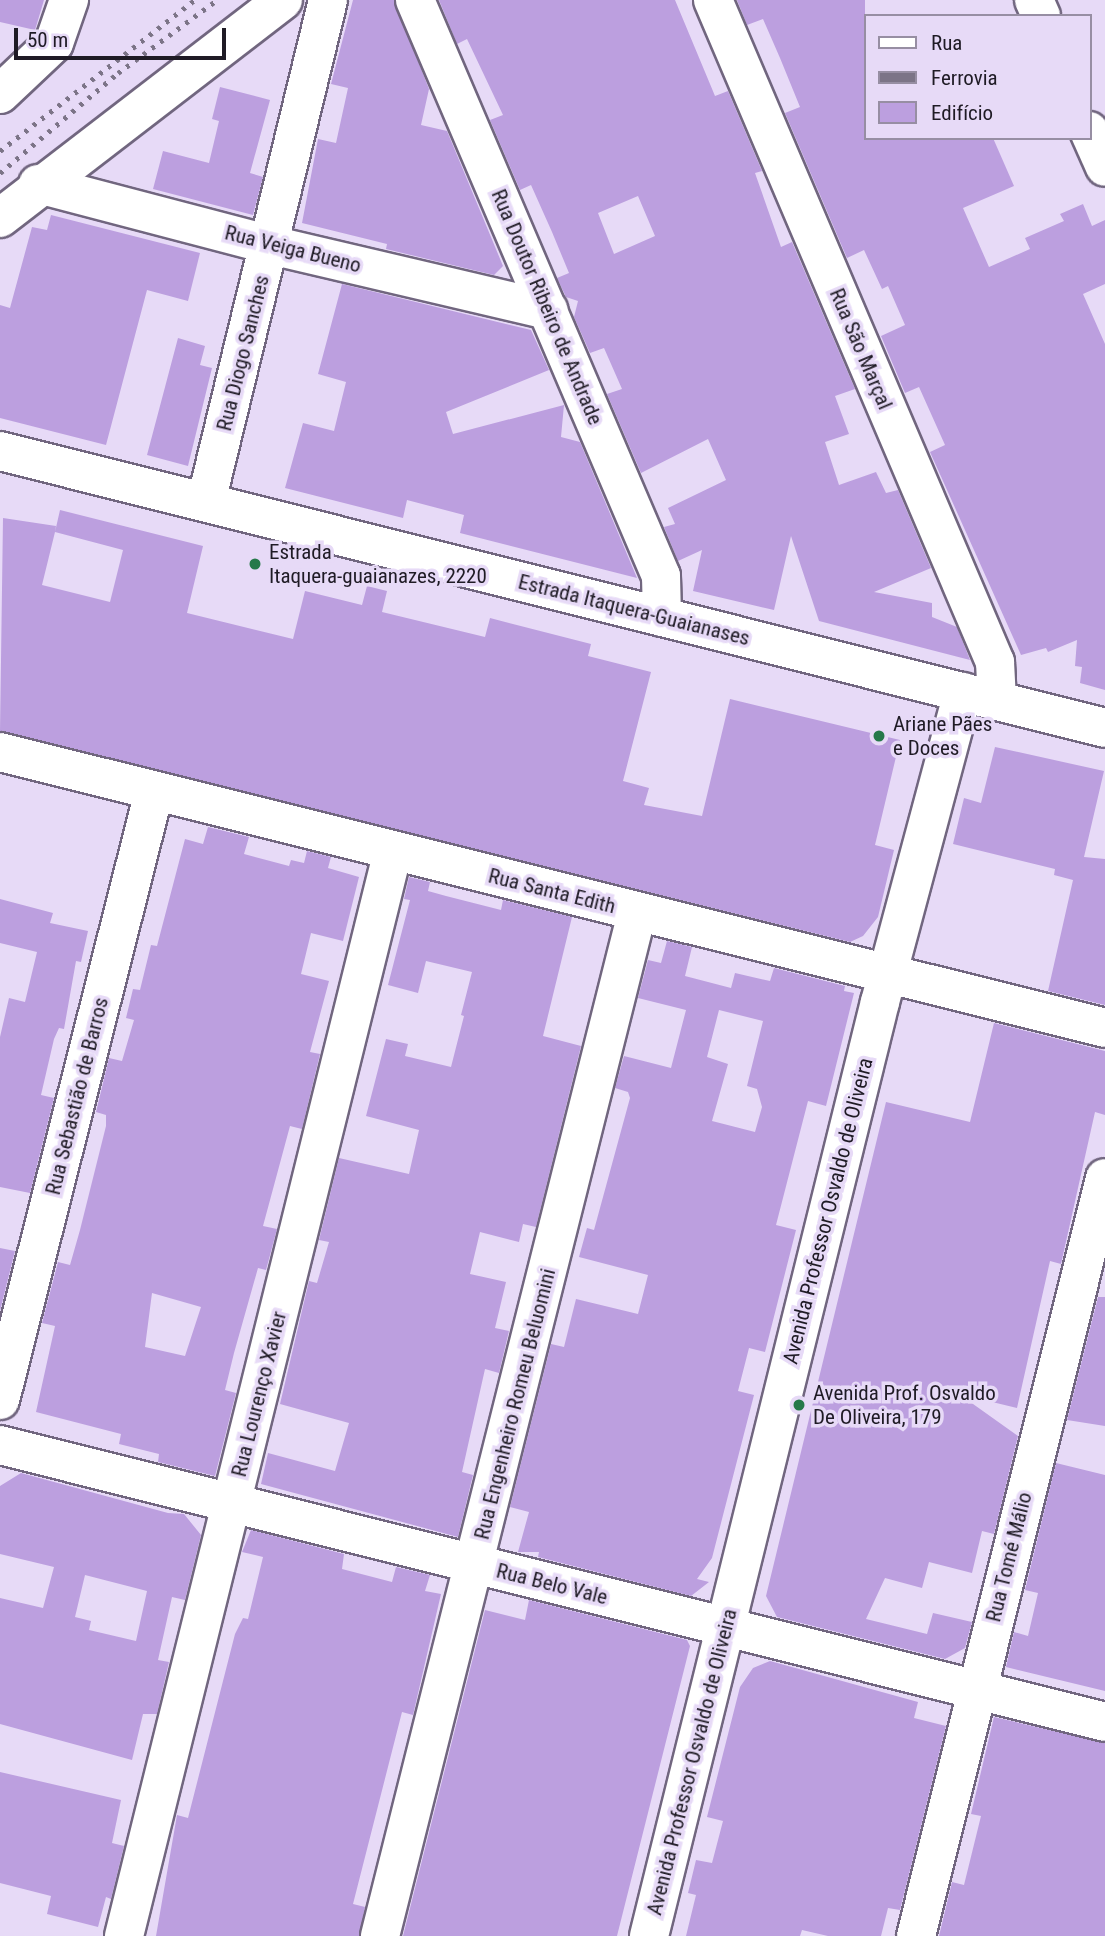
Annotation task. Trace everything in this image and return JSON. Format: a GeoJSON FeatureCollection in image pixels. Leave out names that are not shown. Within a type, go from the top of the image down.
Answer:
{"type":"FeatureCollection","features":[{"type":"Feature","properties":{"kind":"street"},"geometry":{"type":"LineString","coordinates":[[0,94],[54,43],[69,0]]}},
{"type":"Feature","properties":{"kind":"street"},"geometry":{"type":"LineString","coordinates":[[0,218],[38,184],[284,0]]}},
{"type":"Feature","properties":{"kind":"street","name":"Rua Diogo Sanches"},"geometry":{"type":"LineString","coordinates":[[206,502],[271,245],[328,0]]}},
{"type":"Feature","properties":{"kind":"street","name":"Rua Doutor Ribeiro de Andrade"},"geometry":{"type":"LineString","coordinates":[[415,0],[661,576],[662,617]]}},
{"type":"Feature","properties":{"kind":"street","name":"Rua São Marçal"},"geometry":{"type":"LineString","coordinates":[[713,0],[995,662],[980,697]]}},
{"type":"Feature","properties":{"kind":"street"},"geometry":{"type":"LineString","coordinates":[[1091,136],[1105,167]]}},
{"type":"Feature","properties":{"kind":"street","name":"Rua Veiga Bueno"},"geometry":{"type":"LineString","coordinates":[[38,184],[271,245],[548,310]]}},
{"type":"Feature","properties":{"kind":"street","name":"Estrada Itaquera-Guaianases"},"geometry":{"type":"LineString","coordinates":[[0,451],[1105,728]]}},
{"type":"Feature","properties":{"kind":"street","name":"Avenida Professor Osvaldo de Oliveira"},"geometry":{"type":"LineString","coordinates":[[649,1936],[889,975],[980,697]]}},
{"type":"Feature","properties":{"kind":"street","name":"Rua Santa Edith"},"geometry":{"type":"LineString","coordinates":[[0,752],[1105,1028]]}},
{"type":"Feature","properties":{"kind":"street","name":"Rua Sebastião de Barros"},"geometry":{"type":"LineString","coordinates":[[0,1400],[154,792]]}},
{"type":"Feature","properties":{"kind":"street","name":"Rua Lourenço Xavier"},"geometry":{"type":"LineString","coordinates":[[124,1936],[393,850]]}},
{"type":"Feature","properties":{"kind":"street","name":"Rua Engenheiro Romeu Beluomini"},"geometry":{"type":"LineString","coordinates":[[380,1936],[637,913]]}},
{"type":"Feature","properties":{"kind":"street","name":"Rua Tomé Málio"},"geometry":{"type":"LineString","coordinates":[[916,1936],[1105,1178]]}},
{"type":"Feature","properties":{"kind":"street","name":"Rua Belo Vale"},"geometry":{"type":"LineString","coordinates":[[0,1445],[1105,1722]]}},
{"type":"Feature","properties":{"kind":"building"},"geometry":{"type":"Polygon","coordinates":[[[0,0],[44,0],[35,30],[0,22],[0,0]]]}},
{"type":"Feature","properties":{"kind":"building"},"geometry":{"type":"Polygon","coordinates":[[[353,0],[394,0],[429,89],[421,125],[447,131],[503,266],[494,275],[386,249],[387,244],[302,223],[318,139],[336,143],[348,88],[331,84],[353,0]]]}},
{"type":"Feature","properties":{"kind":"building"},"geometry":{"type":"Polygon","coordinates":[[[439,0],[675,0],[715,96],[728,91],[762,171],[755,173],[781,247],[792,242],[855,389],[835,396],[849,434],[825,442],[839,485],[876,472],[886,493],[898,490],[931,568],[874,592],[932,603],[932,617],[957,627],[970,660],[819,621],[791,536],[774,610],[693,591],[702,550],[678,561],[664,527],[675,524],[668,508],[726,480],[708,439],[641,473],[607,394],[622,389],[604,348],[590,353],[574,317],[578,301],[566,297],[557,278],[569,273],[552,232],[531,185],[520,190],[490,120],[503,115],[467,39],[457,44],[439,0]],[[638,196],[598,213],[614,254],[655,236],[638,196]]]}},
{"type":"Feature","properties":{"kind":"building"},"geometry":{"type":"Polygon","coordinates":[[[737,0],[865,0],[864,140],[994,140],[1014,186],[963,208],[989,267],[1030,249],[1025,238],[1064,221],[1060,214],[1083,204],[1092,226],[1105,220],[1105,284],[1083,294],[1105,344],[1105,690],[1080,683],[1082,667],[1075,666],[1077,640],[1048,652],[1046,648],[1021,655],[930,452],[945,445],[919,387],[905,393],[881,336],[905,325],[888,286],[882,289],[864,250],[847,258],[785,113],[800,107],[780,58],[763,19],[747,25],[737,0]]]}},
{"type":"Feature","properties":{"kind":"building"},"geometry":{"type":"Polygon","coordinates":[[[220,87],[270,100],[250,173],[263,177],[253,215],[153,189],[163,151],[209,163],[219,121],[212,119],[220,87]]]}},
{"type":"Feature","properties":{"kind":"building"},"geometry":{"type":"Polygon","coordinates":[[[51,215],[200,253],[188,301],[147,290],[106,445],[0,418],[0,305],[10,308],[32,227],[47,230],[51,215]]]}},
{"type":"Feature","properties":{"kind":"building"},"geometry":{"type":"Polygon","coordinates":[[[342,284],[531,330],[549,370],[446,412],[453,434],[564,405],[561,437],[580,442],[637,578],[460,533],[464,515],[407,500],[403,518],[285,488],[303,423],[334,431],[346,382],[318,374],[342,284]]]}},
{"type":"Feature","properties":{"kind":"building"},"geometry":{"type":"Polygon","coordinates":[[[178,338],[205,346],[200,365],[212,368],[188,466],[147,455],[178,338]]]}},
{"type":"Feature","properties":{"kind":"building"},"geometry":{"type":"Polygon","coordinates":[[[60,510],[203,546],[187,613],[293,639],[305,591],[362,605],[367,586],[387,591],[382,612],[485,637],[490,618],[591,644],[588,656],[651,672],[623,781],[649,788],[644,805],[702,816],[730,699],[900,740],[875,845],[894,850],[878,917],[863,936],[850,942],[0,731],[3,518],[56,526],[55,532],[60,510]],[[55,532],[42,585],[110,602],[123,550],[55,532]]]}},
{"type":"Feature","properties":{"kind":"building"},"geometry":{"type":"Polygon","coordinates":[[[995,747],[1104,771],[1084,857],[1105,859],[1105,1005],[1048,991],[1073,880],[1054,875],[1055,869],[953,844],[964,798],[981,803],[995,747]]]}},
{"type":"Feature","properties":{"kind":"building"},"geometry":{"type":"Polygon","coordinates":[[[208,827],[249,837],[244,854],[289,866],[291,860],[304,863],[307,851],[331,857],[328,868],[359,877],[343,941],[311,933],[301,974],[329,981],[310,1052],[320,1054],[302,1129],[290,1126],[263,1226],[277,1229],[266,1270],[258,1268],[234,1353],[225,1390],[236,1393],[215,1476],[158,1462],[159,1454],[119,1444],[121,1434],[36,1412],[55,1326],[42,1323],[58,1262],[70,1265],[80,1230],[106,1126],[106,1115],[96,1112],[109,1058],[122,1061],[134,1020],[126,1018],[133,989],[140,990],[151,945],[157,946],[185,839],[203,844],[208,827]],[[152,1293],[145,1347],[185,1356],[201,1307],[152,1293]]]}},
{"type":"Feature","properties":{"kind":"building"},"geometry":{"type":"Polygon","coordinates":[[[409,877],[430,882],[428,891],[501,910],[503,900],[572,917],[543,1036],[581,1046],[536,1227],[523,1224],[519,1242],[480,1232],[470,1274],[506,1282],[495,1328],[509,1331],[499,1373],[485,1369],[462,1472],[473,1475],[458,1537],[261,1484],[268,1453],[335,1471],[349,1423],[280,1404],[309,1281],[317,1283],[329,1242],[319,1240],[339,1158],[409,1174],[419,1130],[366,1116],[386,1039],[408,1044],[405,1056],[451,1067],[464,1016],[461,1015],[472,972],[426,961],[418,993],[388,985],[410,900],[404,899],[409,877]]]}},
{"type":"Feature","properties":{"kind":"building"},"geometry":{"type":"Polygon","coordinates":[[[0,899],[53,913],[50,923],[88,931],[81,962],[76,961],[64,1029],[59,1028],[54,1039],[41,1095],[54,1098],[30,1193],[0,1187],[0,1037],[9,998],[25,1002],[37,952],[0,943],[0,899]]]}},
{"type":"Feature","properties":{"kind":"building"},"geometry":{"type":"Polygon","coordinates":[[[667,941],[692,947],[685,976],[731,988],[735,973],[770,981],[774,968],[845,986],[844,991],[854,993],[826,1106],[808,1101],[776,1225],[796,1230],[765,1352],[749,1348],[738,1391],[754,1395],[712,1558],[697,1579],[709,1582],[691,1596],[538,1557],[539,1552],[518,1552],[529,1512],[510,1507],[551,1344],[564,1347],[576,1299],[638,1314],[648,1275],[579,1257],[587,1228],[594,1230],[630,1098],[628,1092],[615,1088],[624,1056],[671,1068],[686,1010],[638,998],[648,960],[661,963],[667,941]],[[719,1010],[707,1057],[728,1064],[712,1121],[755,1132],[762,1107],[757,1089],[747,1086],[763,1021],[719,1010]]]}},
{"type":"Feature","properties":{"kind":"building"},"geometry":{"type":"Polygon","coordinates":[[[994,1023],[1105,1051],[1105,1115],[1095,1112],[1061,1264],[1050,1261],[1017,1408],[959,1394],[1018,1436],[994,1534],[982,1531],[972,1573],[929,1562],[922,1588],[885,1578],[866,1619],[927,1634],[933,1613],[972,1622],[965,1648],[945,1659],[777,1617],[766,1596],[886,1102],[970,1122],[994,1023]]]}},
{"type":"Feature","properties":{"kind":"building"},"geometry":{"type":"Polygon","coordinates":[[[0,1248],[15,1251],[0,1311],[0,1248]]]}},
{"type":"Feature","properties":{"kind":"building"},"geometry":{"type":"Polygon","coordinates":[[[1098,1297],[1105,1297],[1105,1426],[1067,1420],[1098,1297]]]}},
{"type":"Feature","properties":{"kind":"building"},"geometry":{"type":"Polygon","coordinates":[[[1056,1463],[1105,1475],[1105,1691],[1006,1667],[1014,1632],[1028,1636],[1038,1593],[1025,1590],[1056,1463]]]}},
{"type":"Feature","properties":{"kind":"building"},"geometry":{"type":"Polygon","coordinates":[[[21,1473],[168,1513],[184,1514],[201,1535],[185,1600],[172,1597],[158,1660],[169,1662],[157,1714],[143,1714],[132,1760],[0,1724],[0,1598],[43,1608],[54,1567],[0,1554],[0,1486],[21,1473]],[[85,1575],[75,1617],[91,1621],[89,1630],[136,1641],[147,1591],[85,1575]]]}},
{"type":"Feature","properties":{"kind":"building"},"geometry":{"type":"Polygon","coordinates":[[[251,1530],[344,1554],[342,1569],[392,1582],[396,1567],[430,1575],[425,1591],[441,1594],[413,1715],[402,1712],[353,1904],[365,1907],[359,1936],[156,1936],[177,1815],[188,1818],[235,1634],[243,1618],[248,1619],[263,1557],[242,1552],[251,1530]]]}},
{"type":"Feature","properties":{"kind":"building"},"geometry":{"type":"Polygon","coordinates":[[[529,1600],[687,1640],[690,1646],[617,1936],[403,1936],[485,1610],[525,1620],[529,1600]]]}},
{"type":"Feature","properties":{"kind":"building"},"geometry":{"type":"Polygon","coordinates":[[[770,1661],[918,1702],[914,1718],[946,1726],[900,1910],[888,1908],[881,1936],[828,1936],[802,1930],[800,1936],[686,1936],[696,1895],[688,1893],[696,1860],[712,1863],[723,1821],[707,1817],[740,1687],[753,1668],[770,1661]]]}},
{"type":"Feature","properties":{"kind":"building"},"geometry":{"type":"Polygon","coordinates":[[[994,1717],[1105,1743],[1105,1936],[939,1936],[952,1882],[964,1885],[981,1816],[971,1814],[994,1717]]]}},
{"type":"Feature","properties":{"kind":"building"},"geometry":{"type":"Polygon","coordinates":[[[0,1772],[121,1800],[112,1843],[124,1846],[111,1899],[106,1897],[98,1927],[47,1914],[51,1896],[0,1883],[0,1772]]]}},
{"type":"Feature","properties":{"kind":"railway"},"geometry":{"type":"LineString","coordinates":[[0,151],[195,0]]}},
{"type":"Feature","properties":{"kind":"railway"},"geometry":{"type":"LineString","coordinates":[[0,173],[118,73],[217,0]]}},
{"type":"Feature","properties":{"kind":"place","name":"Estrada Itaquera-guaianazes, 2220"},"geometry":{"type":"Point","coordinates":[255,564]}},
{"type":"Feature","properties":{"kind":"place","name":"Ariane Pães e Doces"},"geometry":{"type":"Point","coordinates":[879,736]}},
{"type":"Feature","properties":{"kind":"place","name":"Avenida Prof. Osvaldo De Oliveira, 179"},"geometry":{"type":"Point","coordinates":[799,1405]}}]}
